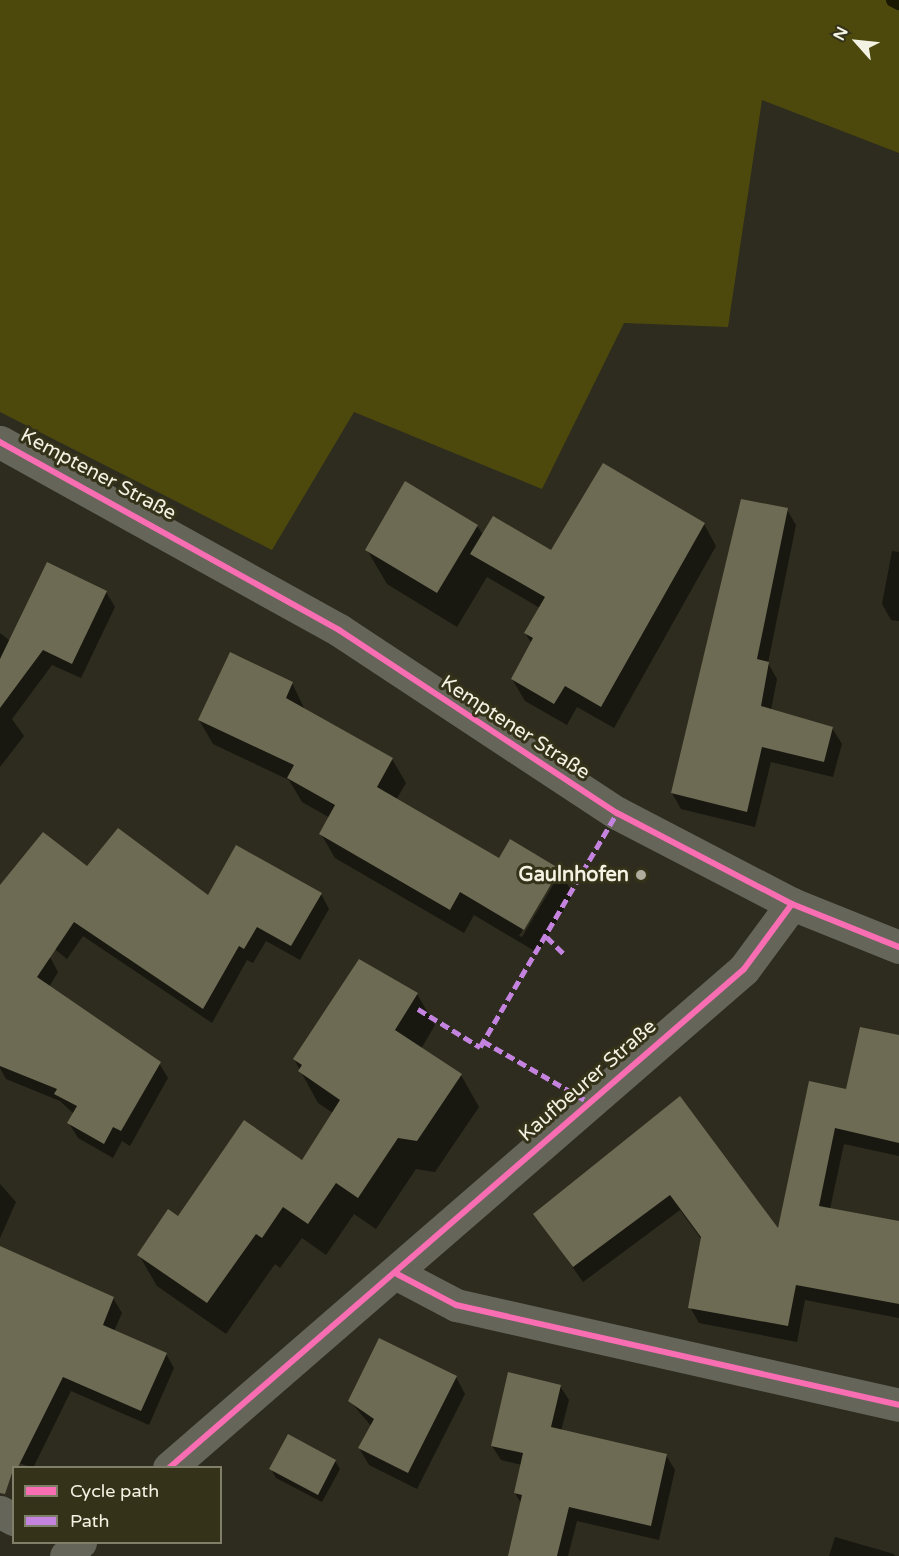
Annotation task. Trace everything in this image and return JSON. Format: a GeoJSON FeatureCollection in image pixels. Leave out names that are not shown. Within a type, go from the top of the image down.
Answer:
{"type":"FeatureCollection","features":[{"type":"Feature","properties":{"kind":"street","name":"Kemptener Straße"},"geometry":{"type":"LineString","coordinates":[[0,442],[339,630],[617,813],[792,904],[899,947]]}},
{"type":"Feature","properties":{"kind":"street","name":"Kaufbeurer Straße"},"geometry":{"type":"LineString","coordinates":[[170,1466],[397,1274],[587,1101],[744,969],[792,904]]}},
{"type":"Feature","properties":{"kind":"street"},"geometry":{"type":"LineString","coordinates":[[397,1274],[456,1305],[899,1405]]}},
{"type":"Feature","properties":{"kind":"shaded area"},"geometry":{"type":"Polygon","coordinates":[[[0,0],[899,0],[899,153],[762,100],[728,327],[624,323],[542,489],[354,412],[272,550],[0,412],[0,0]]]}},
{"type":"Feature","properties":{"kind":"building"},"geometry":{"type":"Polygon","coordinates":[[[603,463],[705,523],[601,707],[565,686],[554,704],[511,679],[533,638],[524,633],[545,597],[470,554],[493,516],[551,550],[603,463]]]}},
{"type":"Feature","properties":{"kind":"building"},"geometry":{"type":"Polygon","coordinates":[[[405,481],[478,525],[437,593],[365,550],[405,481]]]}},
{"type":"Feature","properties":{"kind":"building"},"geometry":{"type":"Polygon","coordinates":[[[741,499],[788,508],[757,659],[769,662],[761,706],[833,727],[824,762],[762,747],[747,812],[671,793],[741,499]]]}},
{"type":"Feature","properties":{"kind":"building"},"geometry":{"type":"Polygon","coordinates":[[[47,562],[107,591],[72,664],[43,650],[0,708],[0,659],[47,562]]]}},
{"type":"Feature","properties":{"kind":"building"},"geometry":{"type":"Polygon","coordinates":[[[230,652],[293,682],[286,698],[393,758],[377,787],[499,858],[510,839],[560,869],[524,930],[460,892],[450,910],[319,834],[335,805],[287,778],[294,765],[198,720],[230,652]]]}},
{"type":"Feature","properties":{"kind":"building"},"geometry":{"type":"Polygon","coordinates":[[[118,828],[208,895],[236,845],[322,893],[291,946],[257,927],[244,949],[239,946],[203,1009],[74,922],[37,977],[161,1062],[121,1131],[113,1127],[104,1144],[67,1123],[77,1106],[54,1094],[57,1089],[0,1066],[0,885],[43,832],[87,866],[118,828]]]}},
{"type":"Feature","properties":{"kind":"building"},"geometry":{"type":"Polygon","coordinates":[[[359,959],[418,993],[395,1030],[462,1074],[417,1141],[398,1138],[358,1198],[336,1183],[308,1224],[283,1207],[262,1238],[256,1234],[207,1303],[137,1255],[168,1209],[178,1216],[244,1120],[302,1160],[340,1100],[298,1071],[302,1065],[293,1059],[359,959]]]}},
{"type":"Feature","properties":{"kind":"building"},"geometry":{"type":"Polygon","coordinates":[[[860,1027],[899,1035],[899,1143],[835,1128],[819,1206],[899,1221],[899,1304],[796,1285],[788,1326],[688,1308],[701,1237],[670,1195],[573,1267],[533,1214],[680,1096],[778,1228],[809,1081],[846,1089],[860,1027]]]}},
{"type":"Feature","properties":{"kind":"building"},"geometry":{"type":"Polygon","coordinates":[[[0,1246],[114,1297],[103,1325],[167,1353],[141,1411],[63,1377],[18,1466],[12,1466],[5,1494],[0,1493],[0,1246]]]}},
{"type":"Feature","properties":{"kind":"building"},"geometry":{"type":"Polygon","coordinates":[[[379,1338],[457,1376],[408,1473],[358,1448],[374,1419],[348,1401],[379,1338]]]}},
{"type":"Feature","properties":{"kind":"building"},"geometry":{"type":"Polygon","coordinates":[[[508,1372],[561,1385],[551,1427],[667,1454],[651,1526],[569,1507],[557,1556],[508,1556],[522,1495],[514,1493],[523,1453],[491,1446],[508,1372]]]}},
{"type":"Feature","properties":{"kind":"building"},"geometry":{"type":"Polygon","coordinates":[[[288,1434],[336,1460],[318,1495],[269,1469],[288,1434]]]}},
{"type":"Feature","properties":{"kind":"waterway"},"geometry":{"type":"LineString","coordinates":[[893,0],[899,3]]}},
{"type":"Feature","properties":{"kind":"marked path"},"geometry":{"type":"LineString","coordinates":[[418,1009],[480,1047],[617,813]]}},
{"type":"Feature","properties":{"kind":"marked path"},"geometry":{"type":"LineString","coordinates":[[547,937],[565,955]]}},
{"type":"Feature","properties":{"kind":"marked path"},"geometry":{"type":"LineString","coordinates":[[483,1041],[587,1101]]}},
{"type":"Feature","properties":{"kind":"cycle path"},"geometry":{"type":"LineString","coordinates":[[0,442],[339,630],[617,813],[792,904],[899,947]]}},
{"type":"Feature","properties":{"kind":"cycle path"},"geometry":{"type":"LineString","coordinates":[[171,1466],[744,969],[792,904]]}},
{"type":"Feature","properties":{"kind":"cycle path"},"geometry":{"type":"LineString","coordinates":[[397,1274],[456,1305],[899,1405]]}},
{"type":"Feature","properties":{"kind":"place","name":"Gaulnhofen"},"geometry":{"type":"Point","coordinates":[641,875]}}]}
